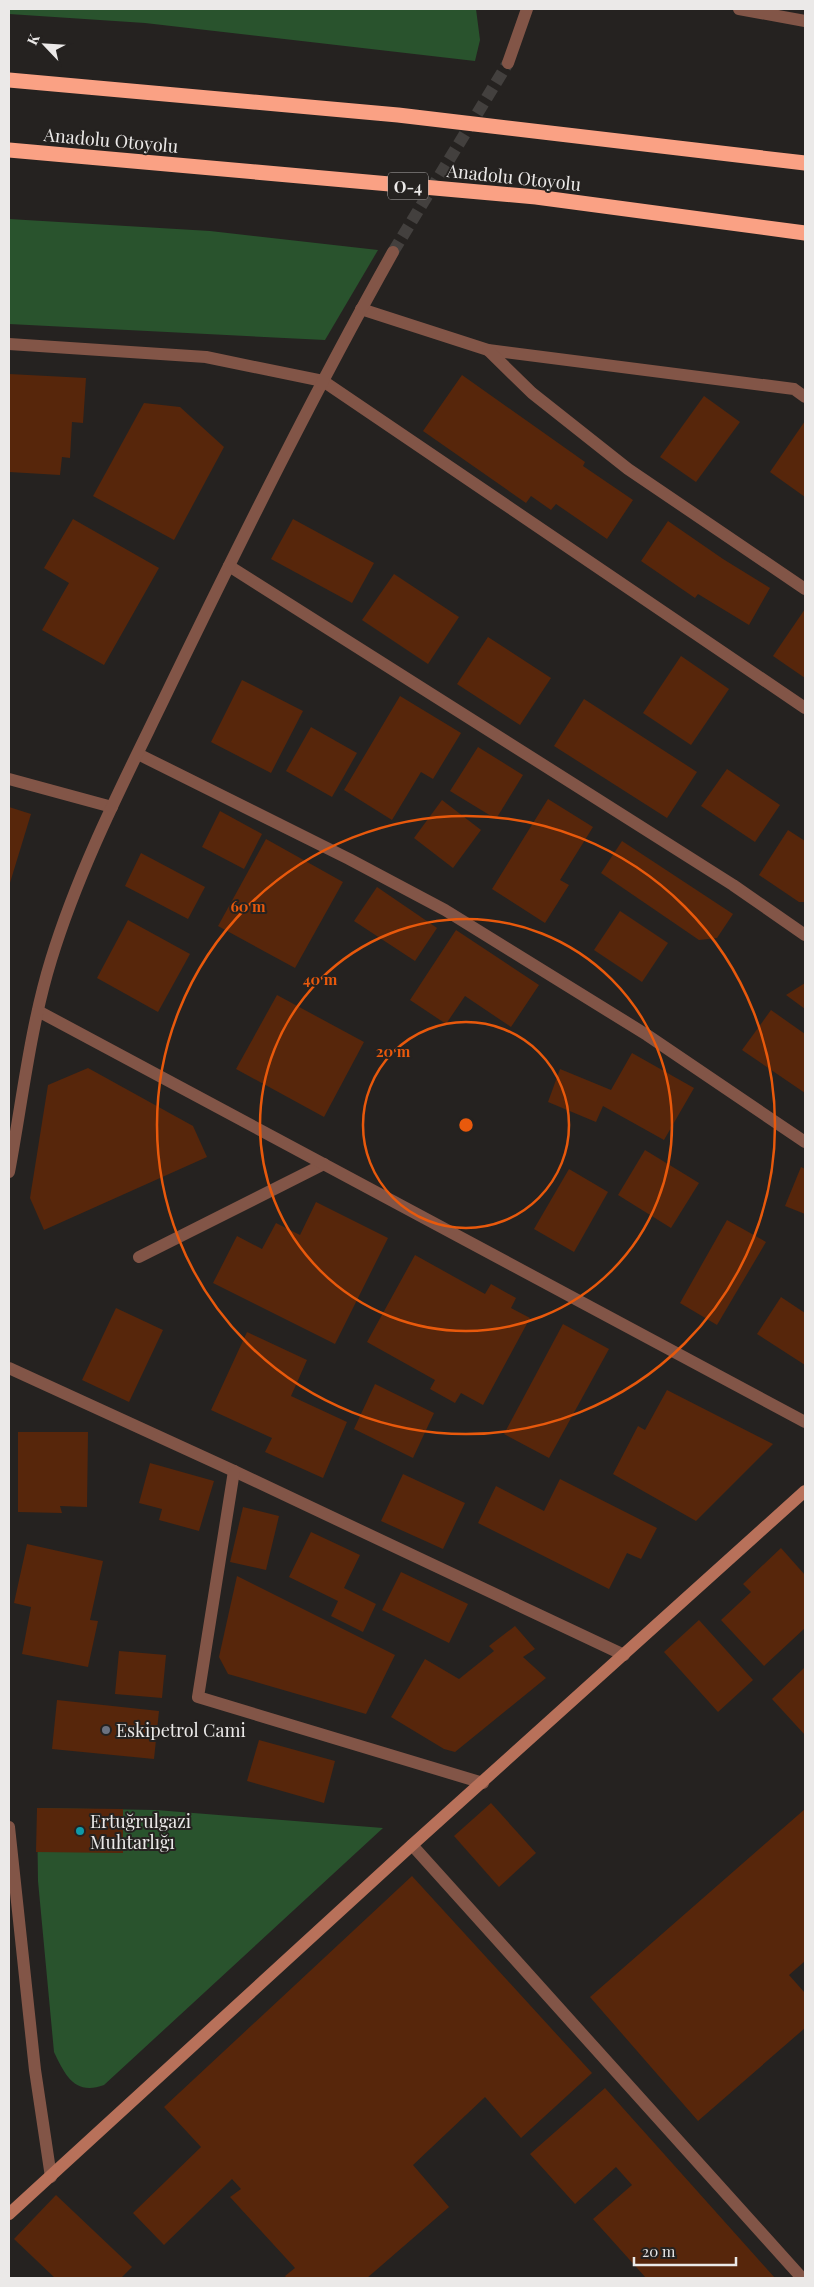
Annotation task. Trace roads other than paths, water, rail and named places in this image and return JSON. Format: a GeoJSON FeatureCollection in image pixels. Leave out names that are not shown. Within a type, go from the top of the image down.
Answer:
{"type":"FeatureCollection","features":[{"type":"Feature","properties":{"kind":"highway"},"geometry":{"type":"LineString","coordinates":[[9,80],[398,115],[805,163]]}},
{"type":"Feature","properties":{"kind":"highway","name":"Anadolu Otoyolu"},"geometry":{"type":"LineString","coordinates":[[9,150],[536,197],[805,233]]}},
{"type":"Feature","properties":{"kind":"main road"},"geometry":{"type":"LineString","coordinates":[[9,2214],[412,1845],[805,1491]]}},
{"type":"Feature","properties":{"kind":"street"},"geometry":{"type":"LineString","coordinates":[[508,63],[527,9]]}},
{"type":"Feature","properties":{"kind":"street"},"geometry":{"type":"LineString","coordinates":[[739,9],[805,21]]}},
{"type":"Feature","properties":{"kind":"street"},"geometry":{"type":"LineString","coordinates":[[9,1172],[38,1011],[51,961],[76,887],[112,807],[228,566],[323,381],[393,252]]}},
{"type":"Feature","properties":{"kind":"street"},"geometry":{"type":"LineString","coordinates":[[361,309],[488,350],[794,389],[805,397]]}},
{"type":"Feature","properties":{"kind":"street"},"geometry":{"type":"LineString","coordinates":[[9,344],[206,357],[323,381],[805,708]]}},
{"type":"Feature","properties":{"kind":"street"},"geometry":{"type":"LineString","coordinates":[[488,350],[532,393],[628,469],[805,589]]}},
{"type":"Feature","properties":{"kind":"street"},"geometry":{"type":"LineString","coordinates":[[228,566],[733,885],[805,935]]}},
{"type":"Feature","properties":{"kind":"street"},"geometry":{"type":"LineString","coordinates":[[138,754],[445,910],[646,1035],[805,1142]]}},
{"type":"Feature","properties":{"kind":"street"},"geometry":{"type":"LineString","coordinates":[[9,779],[112,807]]}},
{"type":"Feature","properties":{"kind":"street"},"geometry":{"type":"LineString","coordinates":[[38,1011],[805,1422]]}},
{"type":"Feature","properties":{"kind":"street"},"geometry":{"type":"LineString","coordinates":[[139,1257],[324,1164]]}},
{"type":"Feature","properties":{"kind":"street"},"geometry":{"type":"LineString","coordinates":[[9,1368],[234,1471],[624,1655]]}},
{"type":"Feature","properties":{"kind":"street"},"geometry":{"type":"LineString","coordinates":[[234,1471],[198,1697],[483,1783]]}},
{"type":"Feature","properties":{"kind":"street"},"geometry":{"type":"LineString","coordinates":[[9,1827],[12,1896],[51,2177]]}},
{"type":"Feature","properties":{"kind":"street"},"geometry":{"type":"LineString","coordinates":[[412,1845],[802,2278]]}},
{"type":"Feature","properties":{"kind":"tunnel"},"geometry":{"type":"LineString","coordinates":[[393,252],[508,63]]}},
{"type":"Feature","properties":{"kind":"place","name":"Eskipetrol Cami"},"geometry":{"type":"Point","coordinates":[106,1730]}},
{"type":"Feature","properties":{"kind":"place","name":"Ertuğrulgazi Muhtarlığı"},"geometry":{"type":"Point","coordinates":[80,1831]}}]}
